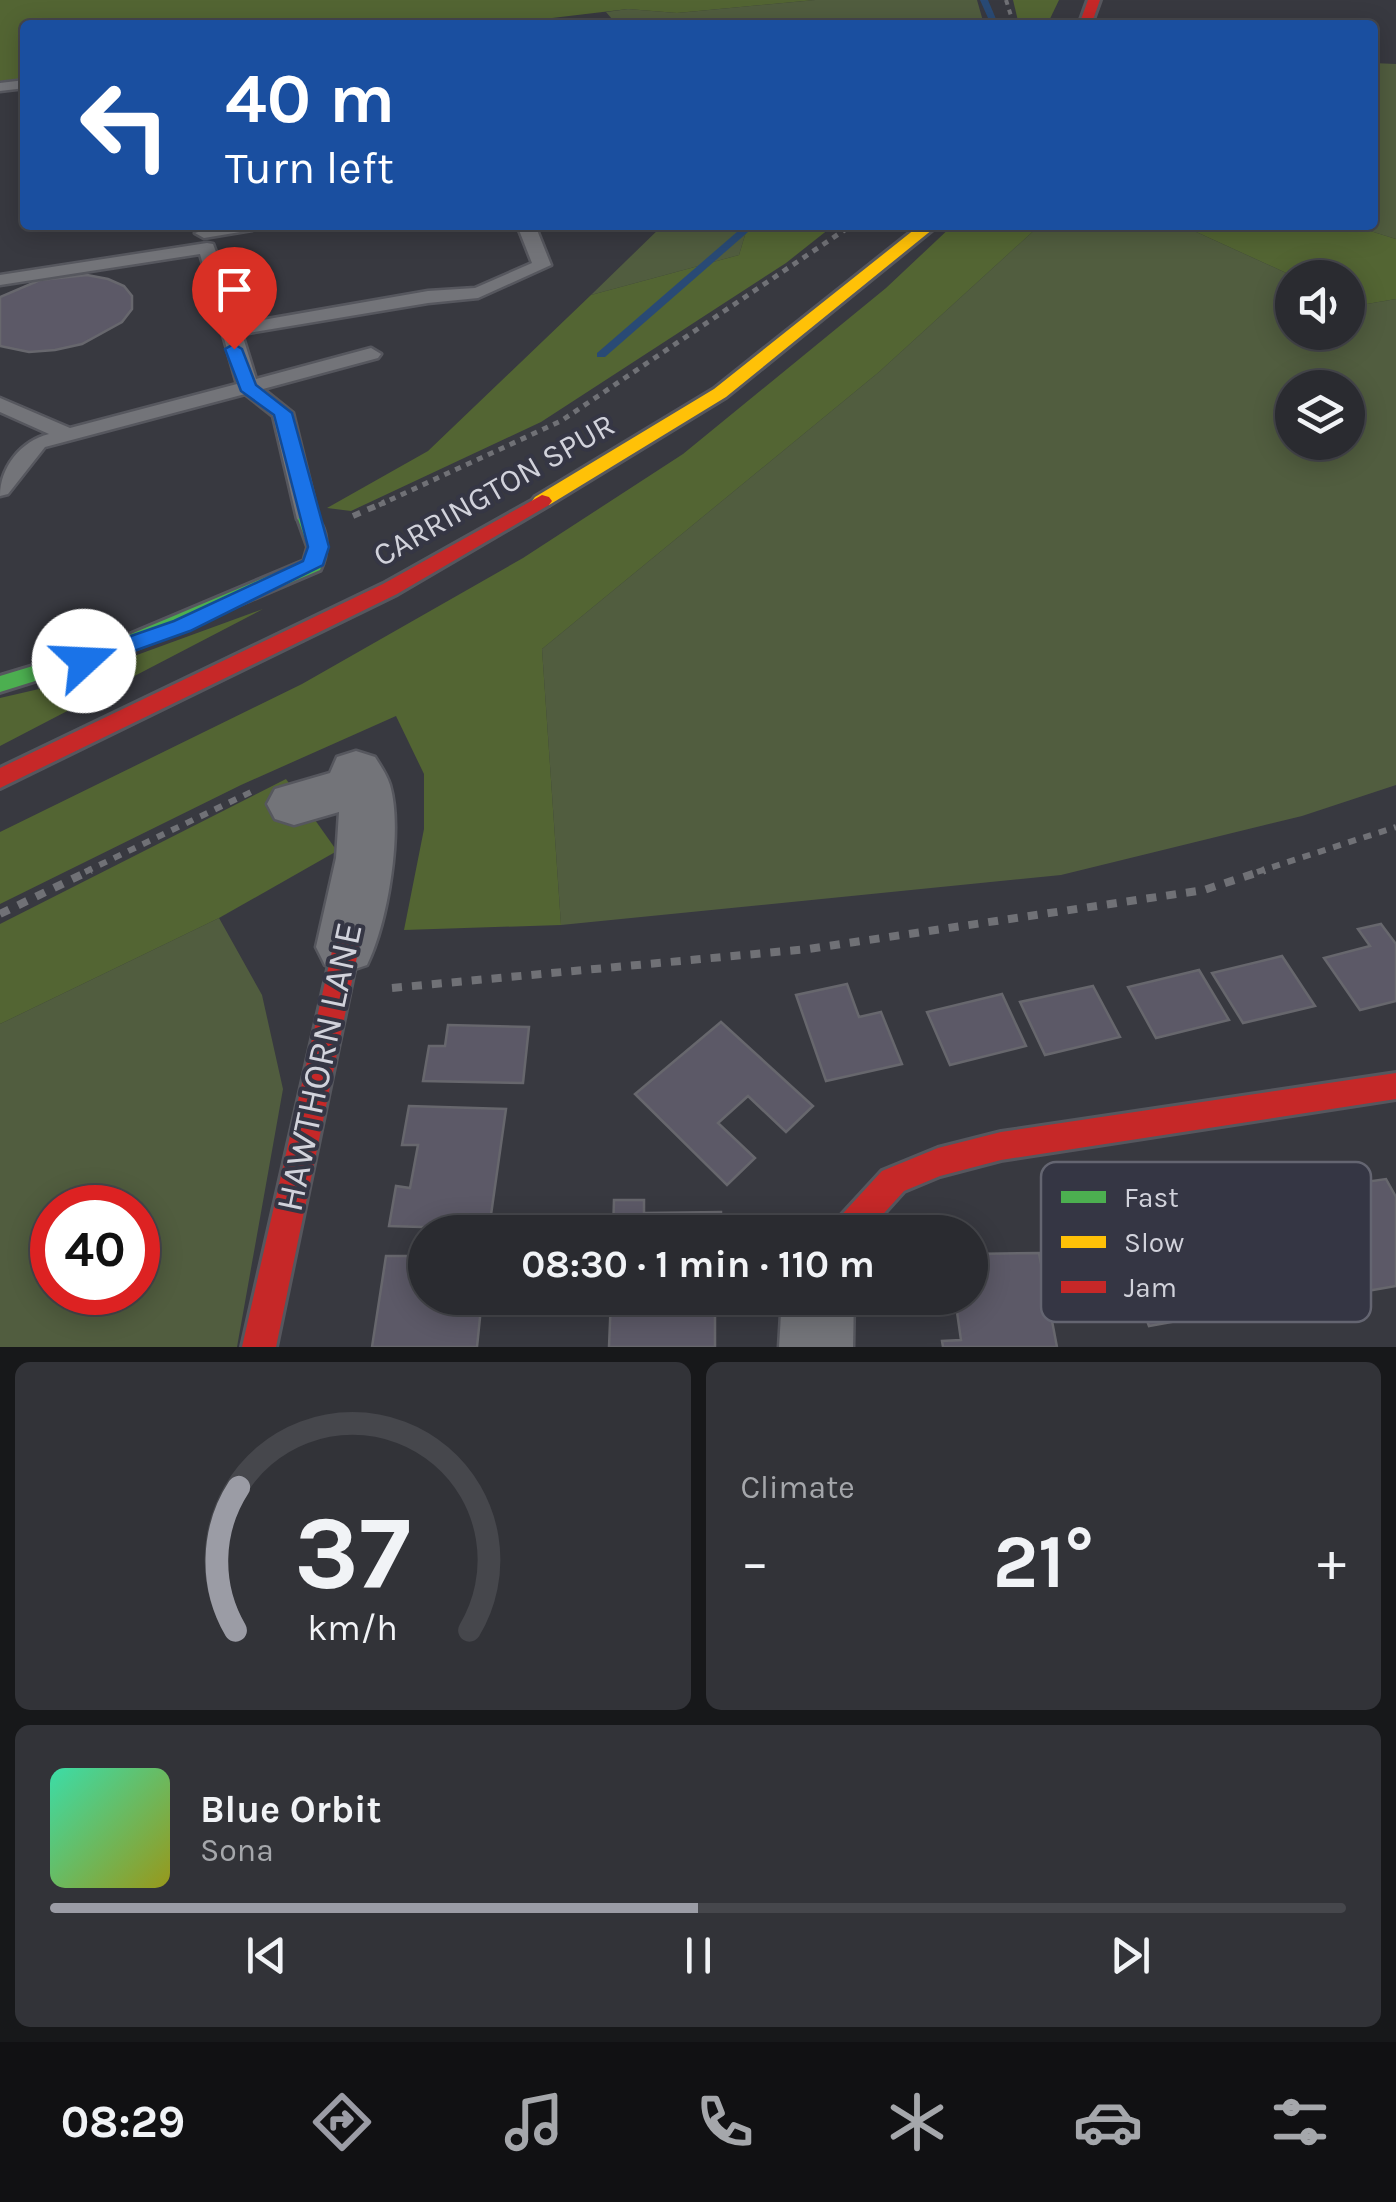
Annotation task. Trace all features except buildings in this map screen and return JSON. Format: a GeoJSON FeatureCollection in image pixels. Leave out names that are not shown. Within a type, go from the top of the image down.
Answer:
{"type":"FeatureCollection","features":[{"type":"Feature","properties":{"kind":"main road","name":"CARRINGTON SPUR"},"geometry":{"type":"LineString","coordinates":[[0,779],[390,589],[627,452],[720,393],[924,230]]}},
{"type":"Feature","properties":{"kind":"main road"},"geometry":{"type":"LineString","coordinates":[[0,684],[52,672],[182,626],[312,565],[318,547],[312,526]]}},
{"type":"Feature","properties":{"kind":"main road","name":"HAWTHORN LANE"},"geometry":{"type":"LineString","coordinates":[[260,1347],[341,970]]}},
{"type":"Feature","properties":{"kind":"main road"},"geometry":{"type":"LineString","coordinates":[[862,1215],[893,1180],[938,1162],[1001,1146],[1396,1086]]}},
{"type":"Feature","properties":{"kind":"street","name":"HAWTHORN LANE"},"geometry":{"type":"LineString","coordinates":[[280,794],[359,778],[366,836],[341,970]]}},
{"type":"Feature","properties":{"kind":"street"},"geometry":{"type":"LineString","coordinates":[[816,1347],[817,1315]]}},
{"type":"Feature","properties":{"kind":"lane"},"geometry":{"type":"LineString","coordinates":[[0,280],[207,243],[240,230]]}},
{"type":"Feature","properties":{"kind":"lane"},"geometry":{"type":"LineString","coordinates":[[229,332],[428,297],[478,294],[542,264],[528,230]]}},
{"type":"Feature","properties":{"kind":"lane"},"geometry":{"type":"LineString","coordinates":[[207,243],[240,261]]}},
{"type":"Feature","properties":{"kind":"lane"},"geometry":{"type":"LineString","coordinates":[[207,243],[229,332],[248,388],[283,413],[312,526]]}},
{"type":"Feature","properties":{"kind":"lane"},"geometry":{"type":"LineString","coordinates":[[0,488],[38,443],[371,354]]}},
{"type":"Feature","properties":{"kind":"lane"},"geometry":{"type":"LineString","coordinates":[[0,404],[69,435]]}},
{"type":"Feature","properties":{"kind":"path"},"geometry":{"type":"LineString","coordinates":[[312,526],[468,467],[560,421],[845,230]]}},
{"type":"Feature","properties":{"kind":"path"},"geometry":{"type":"LineString","coordinates":[[0,914],[280,794]]}},
{"type":"Feature","properties":{"kind":"path"},"geometry":{"type":"LineString","coordinates":[[341,970],[808,949],[1204,890],[1396,827]]}},
{"type":"Feature","properties":{"kind":"green space"},"geometry":{"type":"Polygon","coordinates":[[[0,0],[815,0],[677,13],[628,9],[536,20],[20,20],[20,82],[0,84],[0,0]]]}},
{"type":"Feature","properties":{"kind":"green space"},"geometry":{"type":"Polygon","coordinates":[[[815,0],[977,0],[983,20],[613,20],[606,12],[628,9],[677,13],[815,0]]]}},
{"type":"Feature","properties":{"kind":"green space"},"geometry":{"type":"Polygon","coordinates":[[[1013,0],[1059,0],[1049,20],[1018,20],[1013,0]]]}},
{"type":"Feature","properties":{"kind":"green space"},"geometry":{"type":"Polygon","coordinates":[[[1378,63],[1396,64],[1396,239],[1367,230],[1378,230],[1378,63]]]}},
{"type":"Feature","properties":{"kind":"green space"},"geometry":{"type":"Polygon","coordinates":[[[658,230],[746,230],[739,255],[591,295],[658,230]]]}},
{"type":"Feature","properties":{"kind":"green space"},"geometry":{"type":"Polygon","coordinates":[[[746,230],[828,230],[786,263],[541,422],[351,511],[327,508],[428,451],[591,295],[739,255],[746,230]]]}},
{"type":"Feature","properties":{"kind":"green space"},"geometry":{"type":"Polygon","coordinates":[[[948,230],[1035,230],[879,372],[542,649],[561,925],[404,930],[424,829],[424,774],[396,716],[241,785],[0,904],[0,832],[302,684],[523,558],[683,454],[886,288],[948,230]]]}},
{"type":"Feature","properties":{"kind":"green space"},"geometry":{"type":"Polygon","coordinates":[[[1035,230],[1192,230],[1275,268],[1275,350],[1365,350],[1365,304],[1396,299],[1396,785],[1302,816],[1061,875],[561,925],[542,649],[879,372],[1035,230]]]}},
{"type":"Feature","properties":{"kind":"green space"},"geometry":{"type":"Polygon","coordinates":[[[1192,230],[1367,230],[1396,239],[1396,299],[1365,304],[1365,260],[1275,260],[1275,268],[1192,230]]]}},
{"type":"Feature","properties":{"kind":"green space"},"geometry":{"type":"Polygon","coordinates":[[[263,609],[0,746],[0,698],[52,686],[263,609]]]}},
{"type":"Feature","properties":{"kind":"green space"},"geometry":{"type":"Polygon","coordinates":[[[286,779],[337,851],[219,918],[0,1024],[0,924],[286,779]]]}},
{"type":"Feature","properties":{"kind":"green space"},"geometry":{"type":"Polygon","coordinates":[[[219,918],[262,995],[283,1089],[237,1347],[0,1347],[0,1024],[219,918]]]}},
{"type":"Feature","properties":{"kind":"waterway"},"geometry":{"type":"LineString","coordinates":[[984,0],[990,20]]}},
{"type":"Feature","properties":{"kind":"waterway"},"geometry":{"type":"LineString","coordinates":[[601,355],[745,230]]}},
{"type":"Feature","properties":{"kind":"traffic: fast"},"geometry":{"type":"LineString","coordinates":[[0,684],[120,647],[313,565],[318,547],[308,519]]}},
{"type":"Feature","properties":{"kind":"traffic: slow"},"geometry":{"type":"LineString","coordinates":[[542,501],[720,393],[924,230]]}},
{"type":"Feature","properties":{"kind":"traffic: jam"},"geometry":{"type":"LineString","coordinates":[[1087,20],[1094,0]]}},
{"type":"Feature","properties":{"kind":"traffic: jam"},"geometry":{"type":"LineString","coordinates":[[0,779],[390,589],[542,501]]}},
{"type":"Feature","properties":{"kind":"traffic: jam"},"geometry":{"type":"LineString","coordinates":[[259,1347],[346,947]]}},
{"type":"Feature","properties":{"kind":"traffic: jam"},"geometry":{"type":"LineString","coordinates":[[862,1215],[893,1181],[938,1162],[1001,1146],[1396,1086]]}},
{"type":"Feature","properties":{"kind":"route"},"geometry":{"type":"LineString","coordinates":[[84,661],[182,626],[312,565],[318,547],[283,413],[248,388],[234,349]]}}]}
